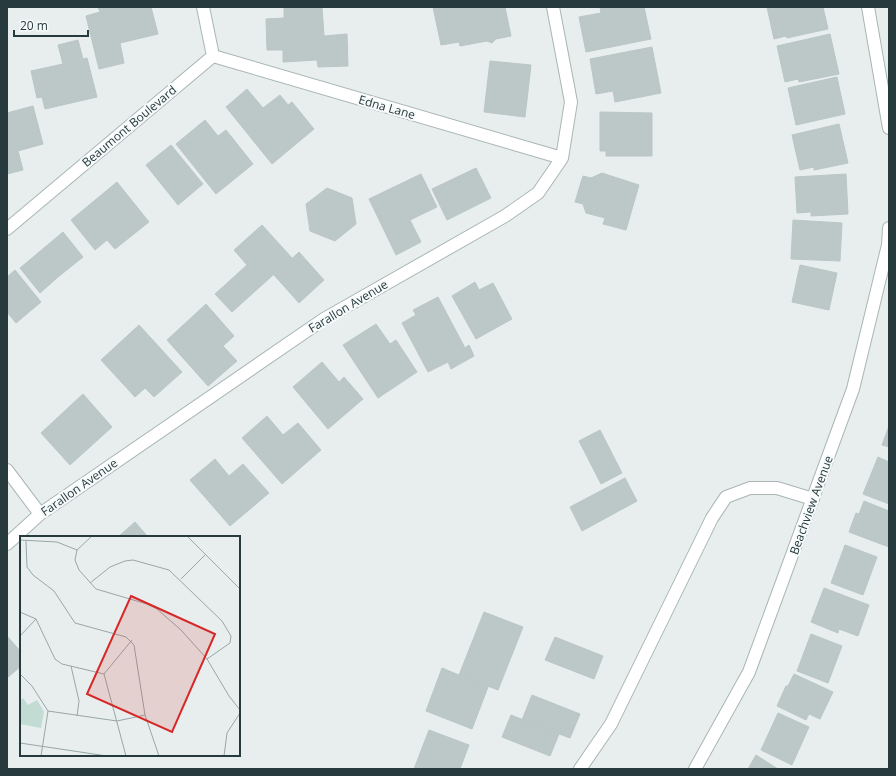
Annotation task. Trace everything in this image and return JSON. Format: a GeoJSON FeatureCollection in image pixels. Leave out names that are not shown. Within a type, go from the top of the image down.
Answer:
{"type":"FeatureCollection","features":[{"type":"Feature","properties":{"kind":"street"},"geometry":{"type":"LineString","coordinates":[[203,7],[213,56]]}},
{"type":"Feature","properties":{"kind":"street","name":"Farallon Avenue"},"geometry":{"type":"LineString","coordinates":[[7,544],[40,514],[324,318],[505,216],[538,193],[562,158],[571,102],[553,7]]}},
{"type":"Feature","properties":{"kind":"street"},"geometry":{"type":"LineString","coordinates":[[868,7],[889,128]]}},
{"type":"Feature","properties":{"kind":"street","name":"Edna Lane"},"geometry":{"type":"LineString","coordinates":[[213,56],[562,158]]}},
{"type":"Feature","properties":{"kind":"street","name":"Beaumont Boulevard"},"geometry":{"type":"LineString","coordinates":[[7,228],[213,56]]}},
{"type":"Feature","properties":{"kind":"street","name":"Beachview Avenue"},"geometry":{"type":"LineString","coordinates":[[695,769],[749,672],[853,389],[888,245],[889,228]]}},
{"type":"Feature","properties":{"kind":"street"},"geometry":{"type":"LineString","coordinates":[[7,470],[40,514]]}},
{"type":"Feature","properties":{"kind":"street"},"geometry":{"type":"LineString","coordinates":[[580,769],[611,724],[712,518],[726,497],[750,488],[777,488],[813,499]]}},
{"type":"Feature","properties":{"kind":"building"},"geometry":{"type":"Polygon","coordinates":[[[98,7],[151,7],[158,34],[120,43],[124,63],[99,69],[86,16],[100,12],[98,7]]]}},
{"type":"Feature","properties":{"kind":"building"},"geometry":{"type":"Polygon","coordinates":[[[284,7],[322,7],[324,36],[347,34],[348,66],[318,67],[317,60],[283,62],[283,50],[267,50],[266,19],[284,18],[284,7]]]}},
{"type":"Feature","properties":{"kind":"building"},"geometry":{"type":"Polygon","coordinates":[[[433,7],[505,7],[511,36],[496,39],[492,43],[487,41],[460,46],[459,42],[441,45],[433,7]]]}},
{"type":"Feature","properties":{"kind":"building"},"geometry":{"type":"Polygon","coordinates":[[[600,7],[644,7],[651,39],[586,52],[579,17],[601,13],[600,7]]]}},
{"type":"Feature","properties":{"kind":"building"},"geometry":{"type":"Polygon","coordinates":[[[767,7],[823,7],[828,29],[787,38],[786,36],[774,39],[767,7]]]}},
{"type":"Feature","properties":{"kind":"building"},"geometry":{"type":"Polygon","coordinates":[[[830,34],[839,74],[799,82],[798,79],[785,82],[777,46],[830,34]]]}},
{"type":"Feature","properties":{"kind":"building"},"geometry":{"type":"Polygon","coordinates":[[[78,40],[83,59],[87,58],[97,97],[45,109],[42,97],[37,98],[31,71],[63,64],[58,45],[78,40]]]}},
{"type":"Feature","properties":{"kind":"building"},"geometry":{"type":"Polygon","coordinates":[[[652,47],[661,93],[615,102],[613,91],[596,94],[590,59],[652,47]]]}},
{"type":"Feature","properties":{"kind":"building"},"geometry":{"type":"Polygon","coordinates":[[[490,61],[531,65],[525,117],[484,112],[490,61]]]}},
{"type":"Feature","properties":{"kind":"building"},"geometry":{"type":"Polygon","coordinates":[[[837,77],[845,114],[796,125],[788,88],[837,77]]]}},
{"type":"Feature","properties":{"kind":"building"},"geometry":{"type":"Polygon","coordinates":[[[247,89],[263,108],[280,95],[288,105],[292,102],[314,129],[272,164],[226,107],[247,89]]]}},
{"type":"Feature","properties":{"kind":"building"},"geometry":{"type":"Polygon","coordinates":[[[33,106],[43,144],[18,151],[23,170],[7,174],[7,113],[33,106]]]}},
{"type":"Feature","properties":{"kind":"building"},"geometry":{"type":"Polygon","coordinates":[[[600,112],[652,113],[652,156],[606,156],[606,151],[600,151],[600,112]]]}},
{"type":"Feature","properties":{"kind":"building"},"geometry":{"type":"Polygon","coordinates":[[[205,120],[218,136],[226,130],[253,164],[216,194],[176,144],[205,120]]]}},
{"type":"Feature","properties":{"kind":"building"},"geometry":{"type":"Polygon","coordinates":[[[839,124],[848,163],[814,170],[814,167],[800,170],[792,135],[839,124]]]}},
{"type":"Feature","properties":{"kind":"building"},"geometry":{"type":"Polygon","coordinates":[[[171,145],[203,184],[178,205],[146,165],[171,145]]]}},
{"type":"Feature","properties":{"kind":"building"},"geometry":{"type":"Polygon","coordinates":[[[476,168],[491,198],[447,220],[432,189],[476,168]]]}},
{"type":"Feature","properties":{"kind":"building"},"geometry":{"type":"Polygon","coordinates":[[[602,173],[639,185],[626,230],[603,224],[605,218],[586,213],[583,204],[575,202],[583,176],[591,178],[602,173]]]}},
{"type":"Feature","properties":{"kind":"building"},"geometry":{"type":"Polygon","coordinates":[[[421,174],[437,207],[410,220],[421,242],[396,255],[369,199],[421,174]]]}},
{"type":"Feature","properties":{"kind":"building"},"geometry":{"type":"Polygon","coordinates":[[[846,174],[848,214],[811,216],[811,212],[797,213],[795,177],[846,174]]]}},
{"type":"Feature","properties":{"kind":"building"},"geometry":{"type":"Polygon","coordinates":[[[117,182],[149,222],[115,249],[107,240],[95,250],[71,220],[117,182]]]}},
{"type":"Feature","properties":{"kind":"building"},"geometry":{"type":"Polygon","coordinates":[[[327,188],[352,198],[356,224],[335,241],[310,231],[306,204],[327,188]]]}},
{"type":"Feature","properties":{"kind":"building"},"geometry":{"type":"Polygon","coordinates":[[[793,220],[842,223],[840,261],[791,259],[793,220]]]}},
{"type":"Feature","properties":{"kind":"building"},"geometry":{"type":"Polygon","coordinates":[[[262,225],[292,258],[232,312],[215,294],[247,265],[234,250],[262,225]]]}},
{"type":"Feature","properties":{"kind":"building"},"geometry":{"type":"Polygon","coordinates":[[[63,232],[83,257],[58,277],[38,253],[63,232]]]}},
{"type":"Feature","properties":{"kind":"building"},"geometry":{"type":"Polygon","coordinates":[[[299,252],[324,280],[299,303],[274,275],[299,252]]]}},
{"type":"Feature","properties":{"kind":"building"},"geometry":{"type":"Polygon","coordinates":[[[38,253],[58,277],[40,293],[20,268],[38,253]]]}},
{"type":"Feature","properties":{"kind":"building"},"geometry":{"type":"Polygon","coordinates":[[[800,265],[837,273],[829,310],[792,302],[800,265]]]}},
{"type":"Feature","properties":{"kind":"building"},"geometry":{"type":"Polygon","coordinates":[[[15,270],[41,302],[16,323],[7,312],[7,277],[15,270]]]}},
{"type":"Feature","properties":{"kind":"building"},"geometry":{"type":"Polygon","coordinates":[[[475,282],[479,290],[493,283],[512,319],[476,339],[452,296],[475,282]]]}},
{"type":"Feature","properties":{"kind":"building"},"geometry":{"type":"Polygon","coordinates":[[[438,297],[465,348],[469,345],[474,356],[451,369],[448,362],[428,372],[402,323],[416,315],[413,310],[438,297]]]}},
{"type":"Feature","properties":{"kind":"building"},"geometry":{"type":"Polygon","coordinates":[[[206,304],[234,336],[223,346],[237,361],[208,386],[167,340],[206,304]]]}},
{"type":"Feature","properties":{"kind":"building"},"geometry":{"type":"Polygon","coordinates":[[[376,324],[390,344],[396,340],[417,372],[378,398],[343,345],[376,324]]]}},
{"type":"Feature","properties":{"kind":"building"},"geometry":{"type":"Polygon","coordinates":[[[139,325],[182,372],[154,397],[145,388],[135,397],[101,360],[139,325]]]}},
{"type":"Feature","properties":{"kind":"building"},"geometry":{"type":"Polygon","coordinates":[[[322,362],[339,382],[344,377],[363,399],[328,429],[293,387],[322,362]]]}},
{"type":"Feature","properties":{"kind":"building"},"geometry":{"type":"Polygon","coordinates":[[[83,394],[112,427],[70,465],[41,433],[83,394]]]}},
{"type":"Feature","properties":{"kind":"building"},"geometry":{"type":"Polygon","coordinates":[[[267,416],[283,435],[298,423],[321,450],[282,484],[242,438],[267,416]]]}},
{"type":"Feature","properties":{"kind":"building"},"geometry":{"type":"Polygon","coordinates":[[[889,426],[889,447],[882,445],[889,426]]]}},
{"type":"Feature","properties":{"kind":"building"},"geometry":{"type":"Polygon","coordinates":[[[600,430],[622,473],[601,484],[579,441],[600,430]]]}},
{"type":"Feature","properties":{"kind":"building"},"geometry":{"type":"Polygon","coordinates":[[[878,457],[889,462],[889,504],[863,494],[878,457]]]}},
{"type":"Feature","properties":{"kind":"building"},"geometry":{"type":"Polygon","coordinates":[[[215,459],[229,476],[243,464],[269,493],[230,526],[190,480],[215,459]]]}},
{"type":"Feature","properties":{"kind":"building"},"geometry":{"type":"Polygon","coordinates":[[[625,478],[637,501],[582,531],[570,507],[625,478]]]}},
{"type":"Feature","properties":{"kind":"building"},"geometry":{"type":"Polygon","coordinates":[[[864,501],[889,511],[889,547],[849,532],[856,513],[859,514],[864,501]]]}},
{"type":"Feature","properties":{"kind":"building"},"geometry":{"type":"Polygon","coordinates":[[[135,522],[147,536],[119,536],[135,522]]]}},
{"type":"Feature","properties":{"kind":"building"},"geometry":{"type":"Polygon","coordinates":[[[845,545],[877,557],[863,595],[831,583],[845,545]]]}},
{"type":"Feature","properties":{"kind":"building"},"geometry":{"type":"Polygon","coordinates":[[[824,588],[869,605],[858,636],[839,629],[838,633],[811,622],[824,588]]]}},
{"type":"Feature","properties":{"kind":"building"},"geometry":{"type":"Polygon","coordinates":[[[484,612],[523,627],[498,690],[459,675],[484,612]]]}},
{"type":"Feature","properties":{"kind":"building"},"geometry":{"type":"Polygon","coordinates":[[[811,634],[842,646],[828,683],[797,671],[811,634]]]}},
{"type":"Feature","properties":{"kind":"building"},"geometry":{"type":"Polygon","coordinates":[[[7,636],[20,651],[20,667],[7,678],[7,636]]]}},
{"type":"Feature","properties":{"kind":"building"},"geometry":{"type":"Polygon","coordinates":[[[555,637],[603,656],[594,679],[545,660],[555,637]]]}},
{"type":"Feature","properties":{"kind":"building"},"geometry":{"type":"Polygon","coordinates":[[[442,668],[488,687],[472,729],[426,711],[442,668]]]}},
{"type":"Feature","properties":{"kind":"building"},"geometry":{"type":"Polygon","coordinates":[[[794,674],[833,692],[820,719],[809,714],[806,720],[777,706],[786,686],[788,686],[794,674]]]}},
{"type":"Feature","properties":{"kind":"building"},"geometry":{"type":"Polygon","coordinates":[[[532,695],[580,714],[570,738],[522,720],[532,695]]]}},
{"type":"Feature","properties":{"kind":"building"},"geometry":{"type":"Polygon","coordinates":[[[778,713],[809,727],[792,765],[761,750],[778,713]]]}},
{"type":"Feature","properties":{"kind":"building"},"geometry":{"type":"Polygon","coordinates":[[[511,715],[559,734],[550,756],[502,737],[511,715]]]}},
{"type":"Feature","properties":{"kind":"building"},"geometry":{"type":"Polygon","coordinates":[[[429,730],[469,745],[460,769],[414,769],[429,730]]]}},
{"type":"Feature","properties":{"kind":"building"},"geometry":{"type":"Polygon","coordinates":[[[756,755],[778,769],[748,769],[756,755]]]}}]}
